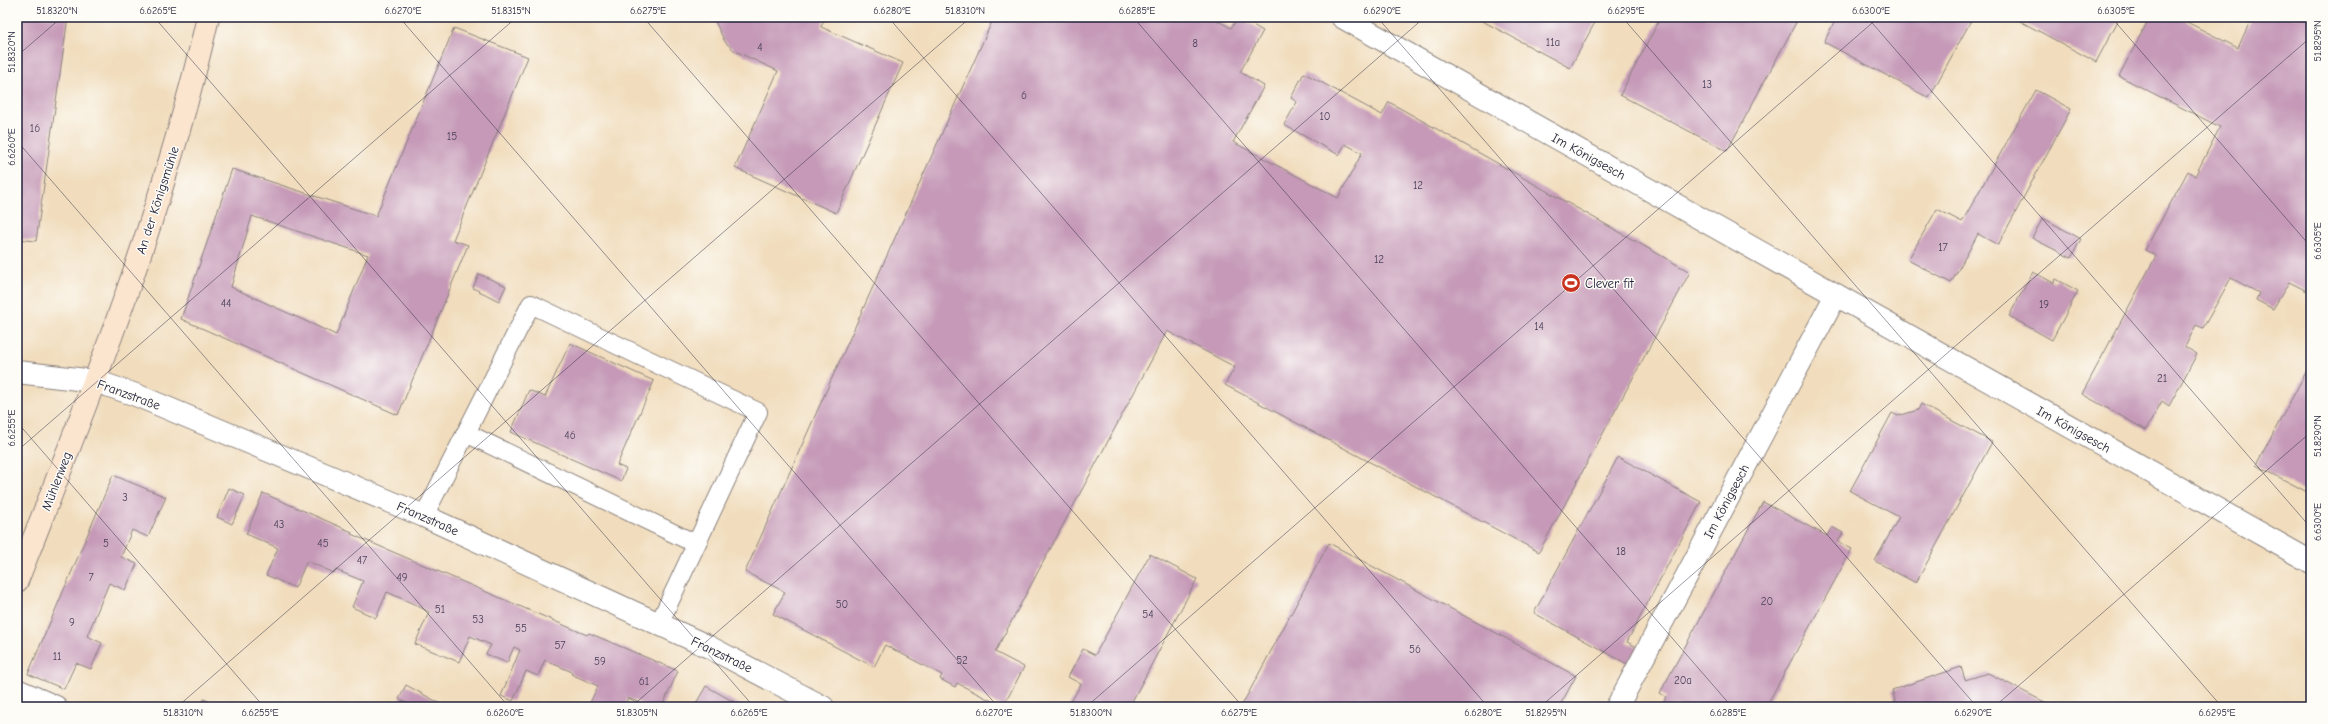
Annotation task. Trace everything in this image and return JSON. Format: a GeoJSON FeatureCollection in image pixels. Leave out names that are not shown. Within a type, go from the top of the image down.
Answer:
{"type":"FeatureCollection","features":[{"type":"Feature","properties":{"kind":"main road","name":"An der Königsmühle"},"geometry":{"type":"LineString","coordinates":[[95,381],[157,205],[192,89],[208,17]]}},
{"type":"Feature","properties":{"kind":"main road","name":"Mühlenweg"},"geometry":{"type":"LineString","coordinates":[[17,581],[95,381]]}},
{"type":"Feature","properties":{"kind":"street","name":"Im Königsesch"},"geometry":{"type":"LineString","coordinates":[[1342,17],[2311,562]]}},
{"type":"Feature","properties":{"kind":"street","name":"Im Königsesch"},"geometry":{"type":"LineString","coordinates":[[1616,707],[1836,295]]}},
{"type":"Feature","properties":{"kind":"street","name":"Franzstraße"},"geometry":{"type":"LineString","coordinates":[[17,372],[95,381],[136,395],[424,516],[762,673],[823,707]]}},
{"type":"Feature","properties":{"kind":"street"},"geometry":{"type":"LineString","coordinates":[[17,690],[56,707]]}},
{"type":"Feature","properties":{"kind":"lane"},"geometry":{"type":"LineString","coordinates":[[424,516],[531,304],[758,412],[659,624]]}},
{"type":"Feature","properties":{"kind":"lane"},"geometry":{"type":"LineString","coordinates":[[466,433],[696,544]]}},
{"type":"Feature","properties":{"kind":"building"},"geometry":{"type":"Polygon","coordinates":[[[17,17],[68,17],[36,241],[17,239],[17,17]]]}},
{"type":"Feature","properties":{"kind":"building"},"geometry":{"type":"Polygon","coordinates":[[[713,17],[825,17],[821,27],[903,63],[836,213],[735,168],[778,71],[735,51],[725,42],[713,17]]]}},
{"type":"Feature","properties":{"kind":"building"},"geometry":{"type":"Polygon","coordinates":[[[994,17],[1211,17],[1231,28],[1239,17],[1263,31],[1240,72],[1264,86],[1233,142],[1338,198],[1362,153],[1345,144],[1339,155],[1284,125],[1297,102],[1291,98],[1304,73],[1382,115],[1389,102],[1690,272],[1539,552],[1225,385],[1235,367],[1167,331],[995,652],[1024,667],[1003,707],[957,683],[955,687],[940,679],[942,675],[885,645],[874,667],[773,614],[785,592],[745,572],[994,17]]]}},
{"type":"Feature","properties":{"kind":"building"},"geometry":{"type":"Polygon","coordinates":[[[1475,17],[1598,17],[1570,68],[1475,17]]]}},
{"type":"Feature","properties":{"kind":"building"},"geometry":{"type":"Polygon","coordinates":[[[1661,17],[1799,17],[1727,151],[1620,95],[1661,17]]]}},
{"type":"Feature","properties":{"kind":"building"},"geometry":{"type":"Polygon","coordinates":[[[1837,17],[1973,17],[1929,98],[1824,42],[1837,17]]]}},
{"type":"Feature","properties":{"kind":"building"},"geometry":{"type":"Polygon","coordinates":[[[2020,17],[2120,17],[2096,62],[2018,20],[2020,17]]]}},
{"type":"Feature","properties":{"kind":"building"},"geometry":{"type":"Polygon","coordinates":[[[2150,17],[2177,17],[2238,48],[2252,17],[2311,17],[2311,293],[2289,282],[2273,309],[2256,300],[2259,293],[2231,278],[2203,328],[2196,325],[2185,347],[2197,354],[2169,406],[2162,401],[2146,430],[2082,394],[2156,256],[2145,250],[2188,171],[2195,176],[2220,127],[2119,76],[2150,17]]]}},
{"type":"Feature","properties":{"kind":"building"},"geometry":{"type":"Polygon","coordinates":[[[454,28],[528,57],[453,240],[468,245],[398,415],[181,319],[232,169],[376,216],[454,28]],[[252,216],[231,287],[336,335],[368,255],[252,216]]]}},
{"type":"Feature","properties":{"kind":"building"},"geometry":{"type":"Polygon","coordinates":[[[2036,90],[2071,109],[1998,245],[1978,234],[1951,283],[1908,260],[1937,209],[1962,222],[2036,90]]]}},
{"type":"Feature","properties":{"kind":"building"},"geometry":{"type":"Polygon","coordinates":[[[2043,218],[2081,239],[2071,258],[2032,238],[2043,218]]]}},
{"type":"Feature","properties":{"kind":"building"},"geometry":{"type":"Polygon","coordinates":[[[2033,272],[2054,283],[2056,279],[2078,291],[2052,340],[2009,316],[2033,272]]]}},
{"type":"Feature","properties":{"kind":"building"},"geometry":{"type":"Polygon","coordinates":[[[479,274],[506,286],[499,301],[473,288],[479,274]]]}},
{"type":"Feature","properties":{"kind":"building"},"geometry":{"type":"Polygon","coordinates":[[[570,343],[654,381],[617,465],[626,469],[621,481],[511,432],[529,390],[545,397],[570,343]]]}},
{"type":"Feature","properties":{"kind":"building"},"geometry":{"type":"Polygon","coordinates":[[[2311,363],[2311,494],[2256,465],[2311,363]]]}},
{"type":"Feature","properties":{"kind":"building"},"geometry":{"type":"Polygon","coordinates":[[[1921,404],[1992,442],[1916,583],[1875,561],[1899,517],[1850,491],[1892,413],[1898,416],[1918,410],[1921,404]]]}},
{"type":"Feature","properties":{"kind":"building"},"geometry":{"type":"Polygon","coordinates":[[[1618,457],[1701,502],[1627,642],[1639,648],[1629,665],[1534,613],[1618,457]]]}},
{"type":"Feature","properties":{"kind":"building"},"geometry":{"type":"Polygon","coordinates":[[[113,475],[166,497],[148,537],[132,530],[121,557],[137,564],[125,590],[109,583],[87,636],[102,643],[91,669],[76,663],[64,689],[28,674],[113,475]]]}},
{"type":"Feature","properties":{"kind":"building"},"geometry":{"type":"Polygon","coordinates":[[[229,488],[245,495],[232,524],[217,517],[229,488]]]}},
{"type":"Feature","properties":{"kind":"building"},"geometry":{"type":"Polygon","coordinates":[[[263,493],[352,532],[351,534],[587,635],[589,633],[678,671],[662,707],[649,707],[628,698],[624,707],[588,707],[598,686],[545,660],[538,676],[526,671],[513,701],[501,696],[520,650],[514,647],[507,663],[486,654],[491,645],[470,636],[459,662],[415,644],[429,612],[414,604],[387,592],[376,618],[352,607],[363,581],[336,570],[334,573],[307,561],[295,588],[266,575],[278,548],[246,534],[263,493]]]}},
{"type":"Feature","properties":{"kind":"building"},"geometry":{"type":"Polygon","coordinates":[[[1763,502],[1827,536],[1832,527],[1843,533],[1838,542],[1852,549],[1768,703],[1776,707],[1661,707],[1666,697],[1660,693],[1763,502]]]}},
{"type":"Feature","properties":{"kind":"building"},"geometry":{"type":"Polygon","coordinates":[[[1329,543],[1576,676],[1559,707],[1241,707],[1329,543]]]}},
{"type":"Feature","properties":{"kind":"building"},"geometry":{"type":"Polygon","coordinates":[[[1150,554],[1197,579],[1129,707],[1068,707],[1081,684],[1068,677],[1083,649],[1095,655],[1150,554]]]}},
{"type":"Feature","properties":{"kind":"building"},"geometry":{"type":"Polygon","coordinates":[[[1961,667],[1965,680],[1988,673],[2054,707],[1897,707],[1892,690],[1961,667]]]}},
{"type":"Feature","properties":{"kind":"building"},"geometry":{"type":"Polygon","coordinates":[[[406,685],[441,704],[439,707],[414,707],[399,699],[406,685]]]}},
{"type":"Feature","properties":{"kind":"building"},"geometry":{"type":"Polygon","coordinates":[[[706,686],[743,707],[694,707],[706,686]]]}},
{"type":"Feature","properties":{"kind":"building"},"geometry":{"type":"Polygon","coordinates":[[[204,699],[219,707],[200,707],[204,699]]]}},
{"type":"Feature","properties":{"kind":"place","name":"Clever fit"},"geometry":{"type":"Point","coordinates":[1571,283]}}]}
